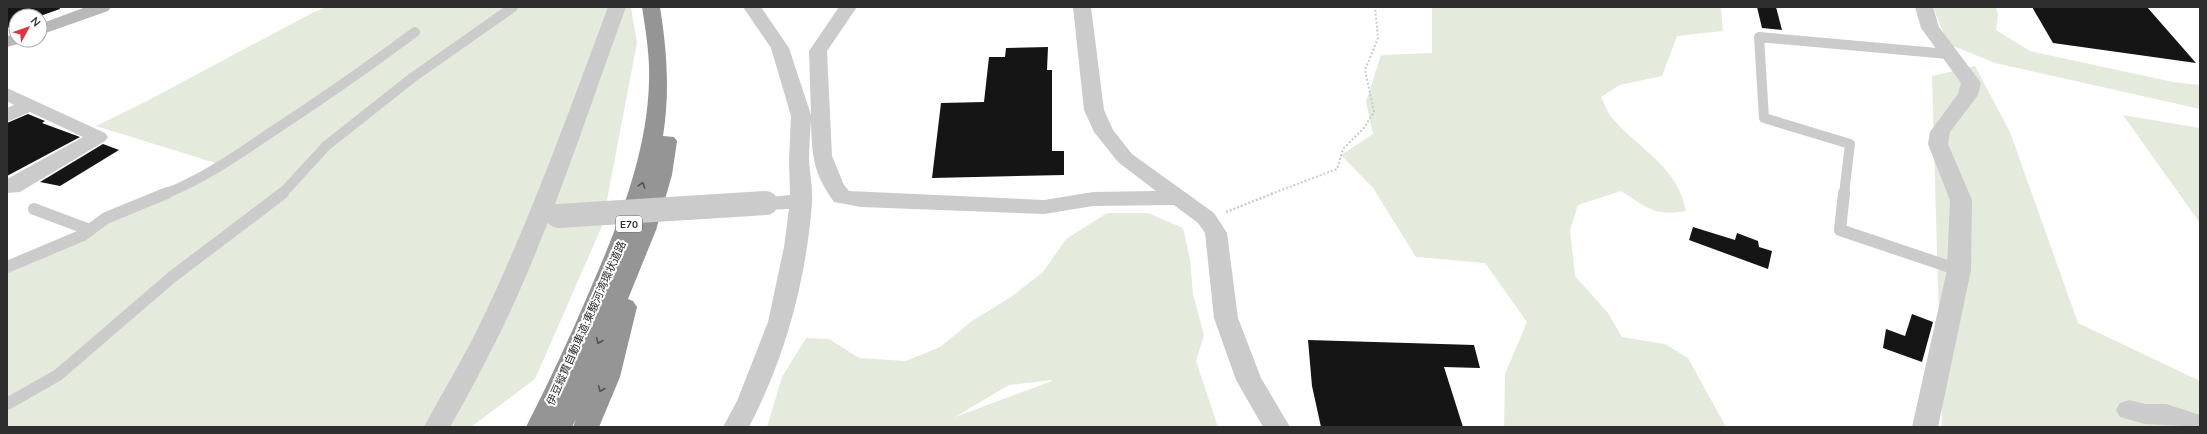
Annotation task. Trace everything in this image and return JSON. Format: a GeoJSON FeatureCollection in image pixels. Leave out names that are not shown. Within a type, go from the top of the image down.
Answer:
{"type":"FeatureCollection","features":[{"type":"Feature","properties":{"kind":"highway","name":"伊豆縦貫自動車道;東駿河湾環状道路"},"geometry":{"type":"LineString","coordinates":[[539,427],[563,380],[627,232],[645,175],[656,124],[660,68],[656,28],[651,7]]}},
{"type":"Feature","properties":{"kind":"highway","name":"伊豆縦貫自動車道;東駿河湾環状道路"},"geometry":{"type":"LineString","coordinates":[[559,427],[581,382],[645,230],[661,175],[670,121],[672,66],[662,7]]}},
{"type":"Feature","properties":{"kind":"highway"},"geometry":{"type":"LineString","coordinates":[[586,427],[606,377],[645,230]]}},
{"type":"Feature","properties":{"kind":"street"},"geometry":{"type":"LineString","coordinates":[[48,27],[102,7]]}},
{"type":"Feature","properties":{"kind":"street"},"geometry":{"type":"LineString","coordinates":[[437,427],[453,401],[493,320],[537,220],[617,7]]}},
{"type":"Feature","properties":{"kind":"street"},"geometry":{"type":"LineString","coordinates":[[736,427],[750,401],[780,322],[796,247],[801,202],[799,160],[801,116],[780,48],[752,7]]}},
{"type":"Feature","properties":{"kind":"street"},"geometry":{"type":"LineString","coordinates":[[848,7],[818,51],[822,156],[834,186],[842,197],[861,200],[1044,207],[1093,199],[1179,198]]}},
{"type":"Feature","properties":{"kind":"street"},"geometry":{"type":"LineString","coordinates":[[1082,7],[1094,110],[1104,132],[1125,158],[1206,218],[1216,232],[1226,318],[1249,380],[1277,427]]}},
{"type":"Feature","properties":{"kind":"street"},"geometry":{"type":"LineString","coordinates":[[1924,7],[1930,28],[1971,83],[1968,95],[1940,132],[1938,144],[1961,200],[1959,270],[1924,427]]}},
{"type":"Feature","properties":{"kind":"street"},"geometry":{"type":"LineString","coordinates":[[7,94],[98,137],[12,187],[7,186]]}},
{"type":"Feature","properties":{"kind":"street"},"geometry":{"type":"LineString","coordinates":[[7,116],[29,105]]}},
{"type":"Feature","properties":{"kind":"street"},"geometry":{"type":"LineString","coordinates":[[799,160],[822,156]]}},
{"type":"Feature","properties":{"kind":"street"},"geometry":{"type":"LineString","coordinates":[[537,220],[558,216],[801,202]]}},
{"type":"Feature","properties":{"kind":"street"},"geometry":{"type":"LineString","coordinates":[[2129,410],[2145,414],[2166,414],[2200,425]]}},
{"type":"Feature","properties":{"kind":"lane"},"geometry":{"type":"LineString","coordinates":[[7,404],[58,375],[172,277],[279,197],[326,146],[412,78],[513,7]]}},
{"type":"Feature","properties":{"kind":"lane"},"geometry":{"type":"LineString","coordinates":[[7,267],[83,235],[106,218],[187,184],[214,170],[346,84],[415,32]]}},
{"type":"Feature","properties":{"kind":"lane"},"geometry":{"type":"LineString","coordinates":[[1948,54],[1759,37],[1764,118],[1850,144],[1840,230],[1959,270]]}},
{"type":"Feature","properties":{"kind":"lane"},"geometry":{"type":"LineString","coordinates":[[34,208],[90,230]]}},
{"type":"Feature","properties":{"kind":"path"},"geometry":{"type":"LineString","coordinates":[[1206,218],[1309,182],[1337,169],[1343,149],[1364,128],[1374,112],[1365,70],[1378,38],[1375,7]]}},
{"type":"Feature","properties":{"kind":"green space"},"geometry":{"type":"Polygon","coordinates":[[[327,7],[631,7],[637,43],[602,226],[535,379],[471,427],[7,427],[7,267],[225,166],[96,126],[145,102],[312,13],[327,7]]]}},
{"type":"Feature","properties":{"kind":"green space"},"geometry":{"type":"Polygon","coordinates":[[[1432,7],[1719,7],[1721,9],[1723,31],[1677,36],[1662,76],[1620,85],[1601,97],[1611,117],[1666,170],[1675,182],[1682,196],[1686,211],[1675,213],[1658,212],[1644,206],[1621,191],[1578,205],[1570,230],[1575,276],[1608,313],[1622,337],[1665,344],[1688,358],[1726,427],[1504,427],[1505,374],[1527,322],[1485,263],[1416,257],[1373,188],[1341,155],[1373,134],[1366,102],[1381,55],[1432,53],[1432,7]]]}},
{"type":"Feature","properties":{"kind":"green space"},"geometry":{"type":"Polygon","coordinates":[[[1933,7],[1996,7],[1998,15],[1996,30],[2030,51],[2173,82],[2200,85],[2200,109],[1995,63],[1948,44],[1933,7]]]}},
{"type":"Feature","properties":{"kind":"green space"},"geometry":{"type":"Polygon","coordinates":[[[1975,66],[2010,132],[2078,323],[2200,381],[2200,427],[1942,427],[1932,76],[1975,66]]]}},
{"type":"Feature","properties":{"kind":"green space"},"geometry":{"type":"Polygon","coordinates":[[[2123,115],[2200,128],[2200,223],[2123,115]]]}},
{"type":"Feature","properties":{"kind":"green space"},"geometry":{"type":"Polygon","coordinates":[[[1107,213],[1148,213],[1183,228],[1190,259],[1193,294],[1204,335],[1196,361],[1218,427],[767,427],[782,377],[806,338],[829,339],[859,358],[906,361],[940,347],[972,321],[1011,297],[1043,272],[1066,239],[1107,213]],[[1052,381],[1009,385],[955,417],[1052,381]]]}},
{"type":"Feature","properties":{"kind":"building"},"geometry":{"type":"Polygon","coordinates":[[[7,7],[59,7],[60,9],[48,13],[48,8],[8,8],[7,28],[7,7]]]}},
{"type":"Feature","properties":{"kind":"building"},"geometry":{"type":"Polygon","coordinates":[[[1757,7],[1776,7],[1782,30],[1762,28],[1757,7]]]}},
{"type":"Feature","properties":{"kind":"building"},"geometry":{"type":"Polygon","coordinates":[[[2032,7],[2147,7],[2196,63],[2053,43],[2032,7]]]}},
{"type":"Feature","properties":{"kind":"building"},"geometry":{"type":"Polygon","coordinates":[[[1048,47],[1047,70],[1052,70],[1052,151],[1064,151],[1064,175],[932,178],[941,103],[984,102],[989,57],[1005,57],[1006,48],[1048,47]]]}},
{"type":"Feature","properties":{"kind":"building"},"geometry":{"type":"Polygon","coordinates":[[[28,114],[45,121],[42,123],[80,137],[7,176],[7,123],[28,114]]]}},
{"type":"Feature","properties":{"kind":"building"},"geometry":{"type":"Polygon","coordinates":[[[103,144],[119,150],[60,186],[40,182],[103,144]]]}},
{"type":"Feature","properties":{"kind":"building"},"geometry":{"type":"Polygon","coordinates":[[[1693,227],[1735,240],[1737,233],[1758,241],[1759,247],[1772,251],[1768,269],[1689,240],[1693,227]]]}},
{"type":"Feature","properties":{"kind":"building"},"geometry":{"type":"Polygon","coordinates":[[[1912,314],[1933,322],[1922,362],[1883,348],[1886,329],[1905,336],[1912,314]]]}},
{"type":"Feature","properties":{"kind":"building"},"geometry":{"type":"Polygon","coordinates":[[[1308,340],[1474,345],[1480,368],[1444,367],[1463,427],[1321,427],[1312,386],[1308,340]]]}}]}
